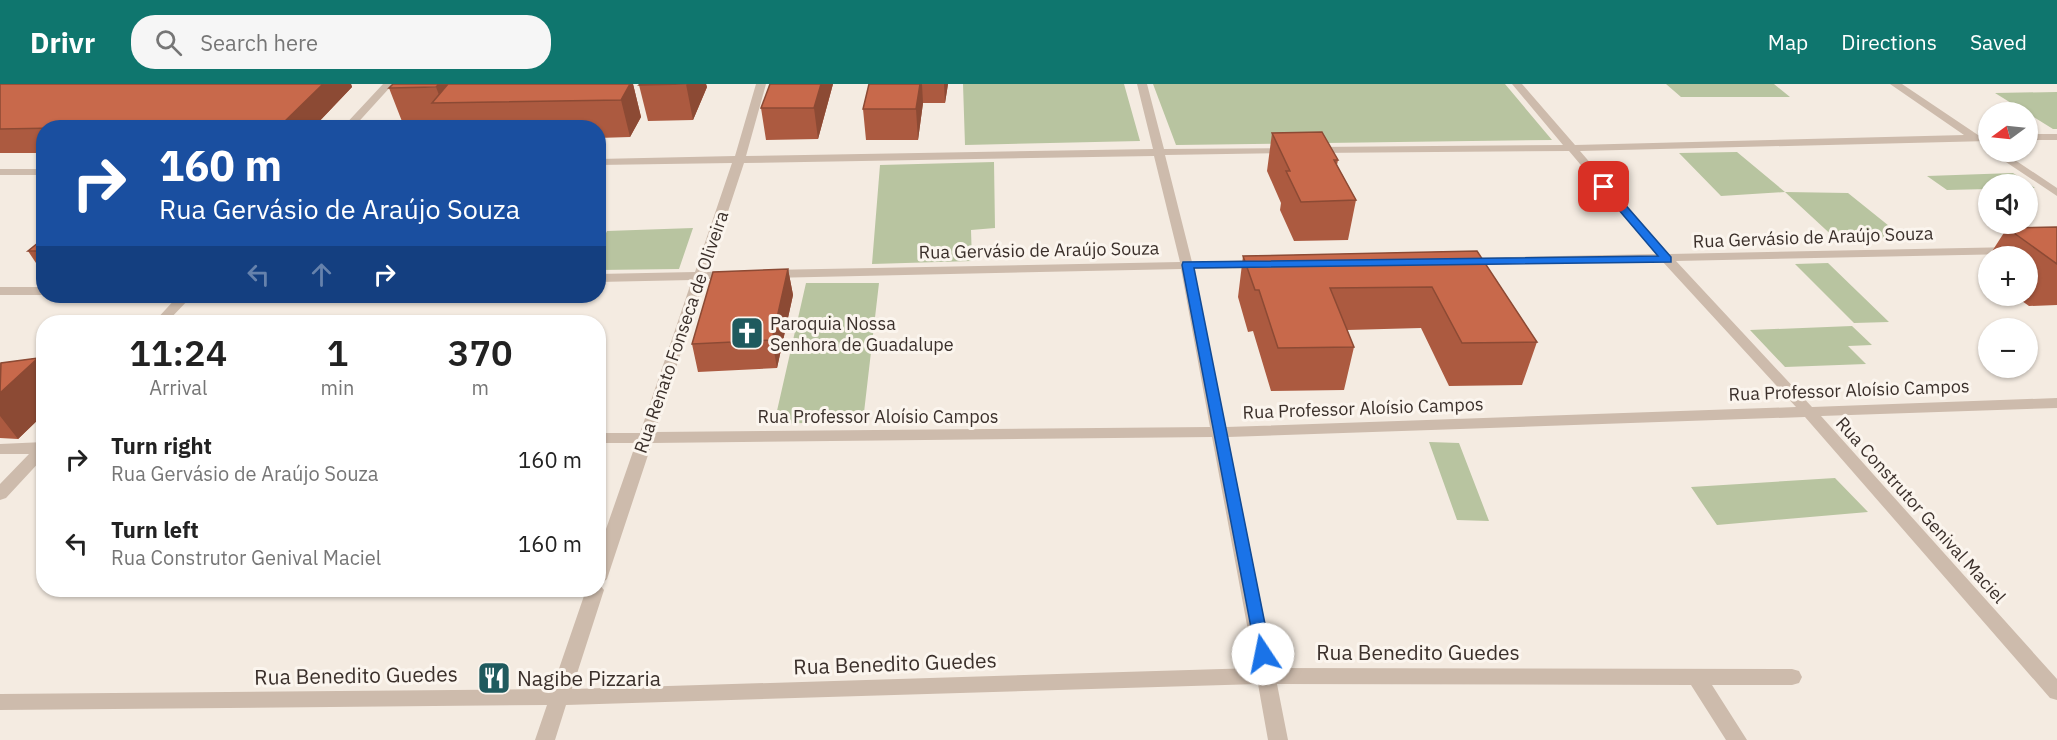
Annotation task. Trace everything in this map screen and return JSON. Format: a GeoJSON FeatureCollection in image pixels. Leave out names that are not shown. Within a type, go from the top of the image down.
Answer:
{"type":"FeatureCollection","features":[{"type":"Feature","properties":{"kind":"street"},"geometry":{"type":"LineString","coordinates":[[354,120],[387,84]]}},
{"type":"Feature","properties":{"kind":"street","name":"Rua Renato Fonseca de Oliveira"},"geometry":{"type":"LineString","coordinates":[[606,555],[739,160],[761,84]]}},
{"type":"Feature","properties":{"kind":"street"},"geometry":{"type":"LineString","coordinates":[[1142,84],[1187,265],[1278,740]]}},
{"type":"Feature","properties":{"kind":"street","name":"Rua Construtor Genival Maciel"},"geometry":{"type":"LineString","coordinates":[[1517,84],[1667,260],[1808,411],[2057,692]]}},
{"type":"Feature","properties":{"kind":"street"},"geometry":{"type":"LineString","coordinates":[[1895,84],[1976,138]]}},
{"type":"Feature","properties":{"kind":"street"},"geometry":{"type":"LineString","coordinates":[[2038,137],[2057,136]]}},
{"type":"Feature","properties":{"kind":"street"},"geometry":{"type":"LineString","coordinates":[[606,162],[1160,151],[1570,148],[1976,138]]}},
{"type":"Feature","properties":{"kind":"street"},"geometry":{"type":"LineString","coordinates":[[2011,162],[2057,193]]}},
{"type":"Feature","properties":{"kind":"street"},"geometry":{"type":"LineString","coordinates":[[0,172],[36,172]]}},
{"type":"Feature","properties":{"kind":"street","name":"Rua Gervásio de Araújo Souza"},"geometry":{"type":"LineString","coordinates":[[1451,262],[1667,260],[1978,251]]}},
{"type":"Feature","properties":{"kind":"street","name":"Rua Gervásio de Araújo Souza"},"geometry":{"type":"LineString","coordinates":[[606,278],[1271,264]]}},
{"type":"Feature","properties":{"kind":"street"},"geometry":{"type":"LineString","coordinates":[[0,291],[36,291]]}},
{"type":"Feature","properties":{"kind":"street"},"geometry":{"type":"LineString","coordinates":[[167,315],[178,303]]}},
{"type":"Feature","properties":{"kind":"street","name":"Rua Professor Aloísio Campos"},"geometry":{"type":"LineString","coordinates":[[606,438],[1219,432],[2057,403]]}},
{"type":"Feature","properties":{"kind":"street"},"geometry":{"type":"LineString","coordinates":[[0,449],[36,448]]}},
{"type":"Feature","properties":{"kind":"street"},"geometry":{"type":"LineString","coordinates":[[0,494],[36,455]]}},
{"type":"Feature","properties":{"kind":"street"},"geometry":{"type":"LineString","coordinates":[[545,740],[593,597]]}},
{"type":"Feature","properties":{"kind":"street","name":"Rua Benedito Guedes"},"geometry":{"type":"LineString","coordinates":[[0,702],[560,697],[1267,676],[1792,677]]}},
{"type":"Feature","properties":{"kind":"street"},"geometry":{"type":"LineString","coordinates":[[1696,677],[1737,740]]}},
{"type":"Feature","properties":{"kind":"green space"},"geometry":{"type":"Polygon","coordinates":[[[963,84],[1124,84],[1140,141],[965,145],[963,84]]]}},
{"type":"Feature","properties":{"kind":"green space"},"geometry":{"type":"Polygon","coordinates":[[[1153,84],[1505,84],[1552,140],[1176,145],[1153,84]]]}},
{"type":"Feature","properties":{"kind":"green space"},"geometry":{"type":"Polygon","coordinates":[[[1666,84],[1774,84],[1790,97],[1681,97],[1666,84]]]}},
{"type":"Feature","properties":{"kind":"green space"},"geometry":{"type":"Polygon","coordinates":[[[2057,92],[2057,129],[2038,120],[2038,102],[2010,102],[1995,93],[2057,92]]]}},
{"type":"Feature","properties":{"kind":"green space"},"geometry":{"type":"Polygon","coordinates":[[[1737,152],[1785,192],[1721,196],[1679,153],[1737,152]]]}},
{"type":"Feature","properties":{"kind":"green space"},"geometry":{"type":"Polygon","coordinates":[[[994,162],[995,228],[971,230],[972,261],[872,264],[880,165],[994,162]]]}},
{"type":"Feature","properties":{"kind":"green space"},"geometry":{"type":"Polygon","coordinates":[[[1978,174],[1978,189],[1947,190],[1927,176],[1978,174]]]}},
{"type":"Feature","properties":{"kind":"green space"},"geometry":{"type":"Polygon","coordinates":[[[1785,192],[1848,193],[1904,238],[1838,241],[1785,192]]]}},
{"type":"Feature","properties":{"kind":"green space"},"geometry":{"type":"Polygon","coordinates":[[[693,228],[679,269],[606,270],[607,231],[693,228]]]}},
{"type":"Feature","properties":{"kind":"green space"},"geometry":{"type":"Polygon","coordinates":[[[1828,263],[1889,322],[1854,323],[1795,264],[1828,263]]]}},
{"type":"Feature","properties":{"kind":"green space"},"geometry":{"type":"Polygon","coordinates":[[[806,283],[879,283],[863,421],[774,424],[806,283]]]}},
{"type":"Feature","properties":{"kind":"green space"},"geometry":{"type":"Polygon","coordinates":[[[1852,326],[1872,345],[1848,346],[1866,364],[1785,367],[1750,330],[1852,326]]]}},
{"type":"Feature","properties":{"kind":"green space"},"geometry":{"type":"Polygon","coordinates":[[[1429,442],[1459,443],[1489,521],[1457,520],[1429,442]]]}},
{"type":"Feature","properties":{"kind":"green space"},"geometry":{"type":"Polygon","coordinates":[[[1835,478],[1868,512],[1717,525],[1691,487],[1835,478]]]}},
{"type":"Feature","properties":{"kind":"building"},"geometry":{"type":"Polygon","coordinates":[[[0,84],[323,84],[286,120],[36,120],[36,128],[0,129],[0,84]]]}},
{"type":"Feature","properties":{"kind":"building"},"geometry":{"type":"Polygon","coordinates":[[[393,84],[439,84],[436,87],[389,88],[393,84]]]}},
{"type":"Feature","properties":{"kind":"building"},"geometry":{"type":"Polygon","coordinates":[[[448,84],[630,84],[621,100],[432,103],[448,84]]]}},
{"type":"Feature","properties":{"kind":"building"},"geometry":{"type":"Polygon","coordinates":[[[640,84],[686,84],[639,85],[640,84]]]}},
{"type":"Feature","properties":{"kind":"building"},"geometry":{"type":"Polygon","coordinates":[[[770,84],[821,84],[814,108],[761,108],[770,84]]]}},
{"type":"Feature","properties":{"kind":"building"},"geometry":{"type":"Polygon","coordinates":[[[869,84],[920,84],[916,109],[863,109],[869,84]]]}},
{"type":"Feature","properties":{"kind":"building"},"geometry":{"type":"Polygon","coordinates":[[[1322,132],[1356,200],[1301,202],[1286,171],[1290,171],[1272,133],[1322,132]]]}},
{"type":"Feature","properties":{"kind":"building"},"geometry":{"type":"Polygon","coordinates":[[[2038,227],[2057,227],[2057,264],[2038,250],[2038,246],[2032,246],[2015,234],[2038,234],[2038,227]]]}},
{"type":"Feature","properties":{"kind":"building"},"geometry":{"type":"Polygon","coordinates":[[[36,244],[36,251],[28,251],[36,244]]]}},
{"type":"Feature","properties":{"kind":"building"},"geometry":{"type":"Polygon","coordinates":[[[1477,251],[1537,342],[1462,343],[1432,287],[1330,288],[1354,347],[1278,348],[1259,290],[1255,290],[1243,256],[1477,251]]]}},
{"type":"Feature","properties":{"kind":"building"},"geometry":{"type":"Polygon","coordinates":[[[788,269],[772,340],[692,344],[713,272],[788,269]]]}},
{"type":"Feature","properties":{"kind":"building"},"geometry":{"type":"Polygon","coordinates":[[[36,358],[0,393],[1,363],[36,358]]]}},
{"type":"Feature","properties":{"kind":"place","name":"Paroquia Nossa Senhora de Guadalupe"},"geometry":{"type":"Point","coordinates":[747,333]}},
{"type":"Feature","properties":{"kind":"place","name":"Nagibe Pizzaria"},"geometry":{"type":"Point","coordinates":[494,678]}},
{"type":"Feature","properties":{"kind":"route"},"geometry":{"type":"LineString","coordinates":[[1263,654],[1187,265],[1667,260],[1604,187]]}}]}
